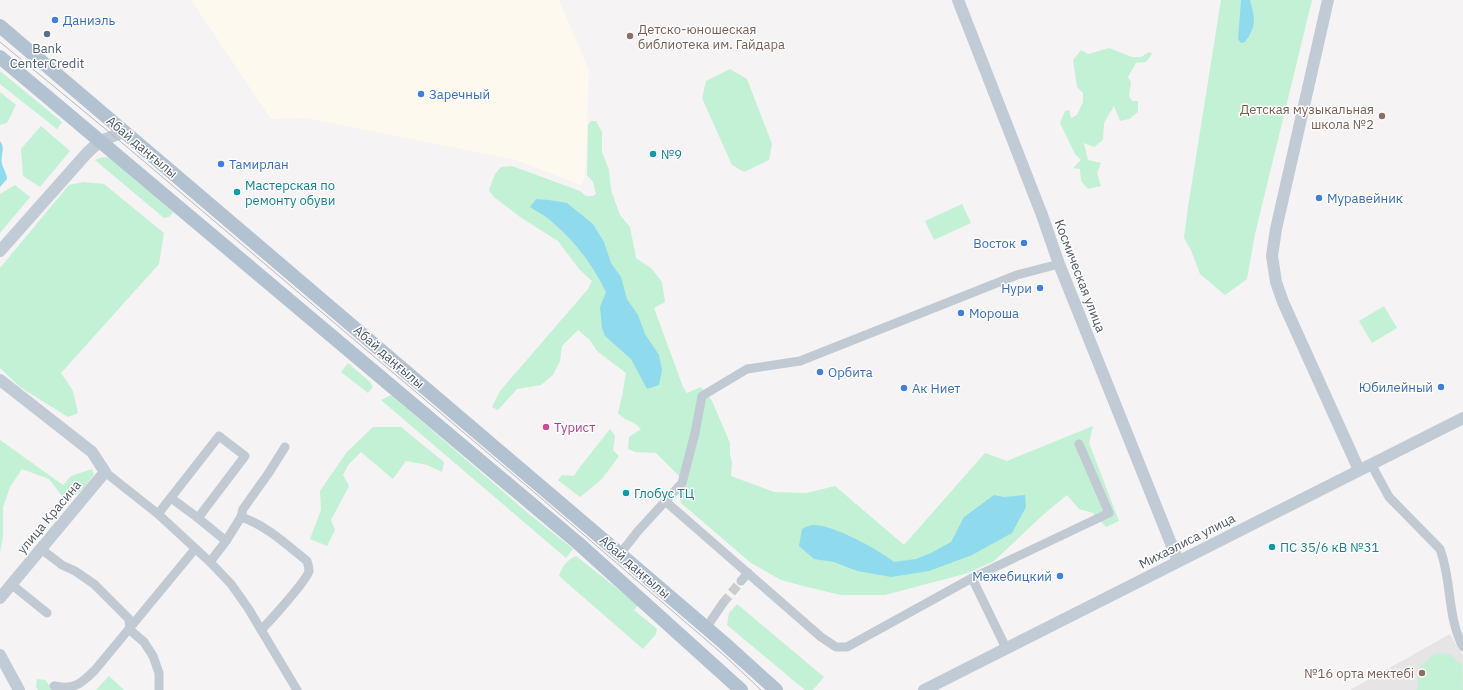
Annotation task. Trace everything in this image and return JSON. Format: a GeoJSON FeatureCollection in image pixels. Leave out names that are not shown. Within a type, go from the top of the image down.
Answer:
{"type":"FeatureCollection","features":[{"type":"Feature","properties":{"kind":"main road","name":"Абай даңғылы"},"geometry":{"type":"LineString","coordinates":[[0,26],[620,554],[776,690]]}},
{"type":"Feature","properties":{"kind":"main road","name":"Абай даңғылы"},"geometry":{"type":"LineString","coordinates":[[0,57],[578,543],[741,690]]}},
{"type":"Feature","properties":{"kind":"street","name":"Космическая улица"},"geometry":{"type":"LineString","coordinates":[[958,0],[1042,215],[1059,264],[1178,561]]}},
{"type":"Feature","properties":{"kind":"street"},"geometry":{"type":"LineString","coordinates":[[1328,0],[1284,186],[1272,256],[1276,282],[1283,302],[1359,470]]}},
{"type":"Feature","properties":{"kind":"street"},"geometry":{"type":"LineString","coordinates":[[0,251],[87,153],[100,141],[124,132]]}},
{"type":"Feature","properties":{"kind":"street"},"geometry":{"type":"LineString","coordinates":[[620,554],[638,531],[682,483],[695,433],[702,396],[747,370],[800,361],[1018,275],[1059,264]]}},
{"type":"Feature","properties":{"kind":"street"},"geometry":{"type":"LineString","coordinates":[[0,380],[92,452],[105,472],[158,514],[232,584],[248,608],[296,690]]}},
{"type":"Feature","properties":{"kind":"street","name":"Михаэлиса улица"},"geometry":{"type":"LineString","coordinates":[[924,690],[1463,418]]}},
{"type":"Feature","properties":{"kind":"street"},"geometry":{"type":"LineString","coordinates":[[158,514],[219,436],[245,456],[198,518]]}},
{"type":"Feature","properties":{"kind":"street"},"geometry":{"type":"LineString","coordinates":[[665,501],[821,637],[836,647],[847,647],[972,578],[1109,513],[1079,444]]}},
{"type":"Feature","properties":{"kind":"street"},"geometry":{"type":"LineString","coordinates":[[210,562],[226,541],[241,517],[242,509],[286,447]]}},
{"type":"Feature","properties":{"kind":"street"},"geometry":{"type":"LineString","coordinates":[[1371,464],[1389,497],[1440,550],[1444,560],[1453,622],[1463,647]]}},
{"type":"Feature","properties":{"kind":"street","name":"улица Красина"},"geometry":{"type":"LineString","coordinates":[[0,598],[105,472]]}},
{"type":"Feature","properties":{"kind":"street"},"geometry":{"type":"LineString","coordinates":[[171,498],[226,541]]}},
{"type":"Feature","properties":{"kind":"street"},"geometry":{"type":"LineString","coordinates":[[241,517],[251,521],[278,539],[307,561],[309,567],[309,572],[261,630]]}},
{"type":"Feature","properties":{"kind":"street"},"geometry":{"type":"LineString","coordinates":[[41,549],[62,565],[75,571],[94,584],[128,619],[130,630],[144,642],[152,656],[159,673],[159,690]]}},
{"type":"Feature","properties":{"kind":"street"},"geometry":{"type":"LineString","coordinates":[[54,686],[64,688],[76,686],[84,681],[104,661],[195,549]]}},
{"type":"Feature","properties":{"kind":"street"},"geometry":{"type":"LineString","coordinates":[[741,581],[748,573]]}},
{"type":"Feature","properties":{"kind":"street"},"geometry":{"type":"LineString","coordinates":[[972,578],[1006,648]]}},
{"type":"Feature","properties":{"kind":"street"},"geometry":{"type":"LineString","coordinates":[[12,584],[47,613]]}},
{"type":"Feature","properties":{"kind":"street"},"geometry":{"type":"LineString","coordinates":[[706,628],[723,603]]}},
{"type":"Feature","properties":{"kind":"street"},"geometry":{"type":"LineString","coordinates":[[0,655],[19,690]]}},
{"type":"Feature","properties":{"kind":"shaded area","name":"Заречный"},"geometry":{"type":"Polygon","coordinates":[[[191,0],[559,0],[589,70],[585,177],[581,185],[516,160],[306,118],[271,119],[191,0]]]}},
{"type":"Feature","properties":{"kind":"shaded area","name":"№16 орта мектебі"},"geometry":{"type":"Polygon","coordinates":[[[1450,634],[1463,656],[1463,690],[1350,690],[1450,634]]]}},
{"type":"Feature","properties":{"kind":"green space"},"geometry":{"type":"Polygon","coordinates":[[[1221,0],[1312,0],[1255,234],[1247,279],[1225,295],[1200,274],[1191,250],[1184,238],[1221,0]]]}},
{"type":"Feature","properties":{"kind":"green space"},"geometry":{"type":"Polygon","coordinates":[[[1109,48],[1132,57],[1141,57],[1149,52],[1152,54],[1146,62],[1136,63],[1128,77],[1131,82],[1129,96],[1132,101],[1138,101],[1138,112],[1129,119],[1120,121],[1114,106],[1104,123],[1103,140],[1094,147],[1084,143],[1088,160],[1101,163],[1097,173],[1101,186],[1088,189],[1081,181],[1080,169],[1073,168],[1081,160],[1075,154],[1060,123],[1065,111],[1069,110],[1071,118],[1077,115],[1083,102],[1083,93],[1077,87],[1073,60],[1081,50],[1088,54],[1109,48]]]}},
{"type":"Feature","properties":{"kind":"green space"},"geometry":{"type":"Polygon","coordinates":[[[730,69],[747,79],[772,144],[769,160],[744,172],[732,165],[702,98],[706,81],[730,69]]]}},
{"type":"Feature","properties":{"kind":"green space"},"geometry":{"type":"Polygon","coordinates":[[[0,71],[62,122],[57,129],[0,84],[0,71]]]}},
{"type":"Feature","properties":{"kind":"green space"},"geometry":{"type":"Polygon","coordinates":[[[0,92],[16,105],[7,123],[0,125],[0,92]]]}},
{"type":"Feature","properties":{"kind":"green space"},"geometry":{"type":"Polygon","coordinates":[[[591,121],[596,121],[602,132],[602,152],[609,170],[611,190],[620,215],[630,227],[636,258],[651,268],[662,282],[665,302],[654,308],[683,387],[687,393],[701,387],[712,401],[730,443],[732,462],[731,476],[774,492],[807,493],[835,486],[904,545],[985,453],[1007,461],[1093,426],[1089,443],[1119,521],[1106,527],[1093,513],[1079,509],[1067,495],[1044,514],[994,561],[968,573],[885,595],[841,595],[781,580],[751,563],[681,503],[678,493],[680,477],[656,453],[635,452],[628,449],[629,437],[641,429],[618,413],[626,373],[597,351],[590,340],[578,330],[562,346],[560,361],[553,375],[541,385],[517,389],[498,410],[492,407],[500,391],[588,289],[592,281],[579,269],[558,241],[520,217],[494,197],[489,190],[495,174],[501,167],[512,166],[580,191],[586,196],[593,196],[596,194],[593,182],[587,175],[588,125],[591,121]]]}},
{"type":"Feature","properties":{"kind":"green space"},"geometry":{"type":"Polygon","coordinates":[[[41,126],[70,151],[40,187],[23,176],[21,149],[41,126]]]}},
{"type":"Feature","properties":{"kind":"green space"},"geometry":{"type":"Polygon","coordinates":[[[103,157],[110,158],[173,212],[169,217],[164,218],[95,160],[103,157]]]}},
{"type":"Feature","properties":{"kind":"green space"},"geometry":{"type":"Polygon","coordinates":[[[83,182],[104,184],[164,233],[159,264],[61,373],[73,391],[78,413],[68,417],[20,387],[0,368],[0,268],[69,185],[83,182]]]}},
{"type":"Feature","properties":{"kind":"green space"},"geometry":{"type":"Polygon","coordinates":[[[15,185],[30,197],[0,233],[0,194],[15,185]]]}},
{"type":"Feature","properties":{"kind":"green space"},"geometry":{"type":"Polygon","coordinates":[[[962,204],[971,223],[934,240],[925,221],[962,204]]]}},
{"type":"Feature","properties":{"kind":"green space"},"geometry":{"type":"Polygon","coordinates":[[[1384,306],[1397,328],[1372,343],[1359,321],[1384,306]]]}},
{"type":"Feature","properties":{"kind":"green space"},"geometry":{"type":"Polygon","coordinates":[[[348,363],[370,382],[373,387],[368,393],[341,372],[348,363]]]}},
{"type":"Feature","properties":{"kind":"green space"},"geometry":{"type":"Polygon","coordinates":[[[391,395],[529,514],[573,549],[566,558],[381,400],[391,395]]]}},
{"type":"Feature","properties":{"kind":"green space"},"geometry":{"type":"Polygon","coordinates":[[[373,427],[401,427],[444,462],[442,472],[427,465],[406,461],[393,479],[361,452],[348,465],[343,475],[349,486],[331,520],[335,530],[327,546],[310,539],[321,510],[320,491],[347,452],[373,427]]]}},
{"type":"Feature","properties":{"kind":"green space"},"geometry":{"type":"Polygon","coordinates":[[[610,429],[615,436],[613,450],[619,456],[601,480],[580,497],[558,480],[562,475],[574,476],[610,429]]]}},
{"type":"Feature","properties":{"kind":"green space"},"geometry":{"type":"Polygon","coordinates":[[[0,440],[63,485],[71,476],[92,469],[94,474],[78,493],[65,500],[49,479],[22,469],[10,487],[3,507],[3,536],[0,553],[0,440]]]}},
{"type":"Feature","properties":{"kind":"green space"},"geometry":{"type":"Polygon","coordinates":[[[576,556],[638,605],[634,610],[657,629],[656,634],[643,649],[559,576],[565,564],[576,556]]]}},
{"type":"Feature","properties":{"kind":"green space"},"geometry":{"type":"Polygon","coordinates":[[[737,604],[824,677],[813,690],[805,690],[727,625],[729,613],[737,604]]]}},
{"type":"Feature","properties":{"kind":"green space"},"geometry":{"type":"Polygon","coordinates":[[[1435,653],[1449,654],[1462,665],[1463,690],[1417,690],[1419,668],[1435,653]]]}},
{"type":"Feature","properties":{"kind":"green space"},"geometry":{"type":"Polygon","coordinates":[[[109,676],[124,690],[96,690],[109,676]]]}},
{"type":"Feature","properties":{"kind":"green space"},"geometry":{"type":"Polygon","coordinates":[[[37,679],[45,680],[53,690],[38,690],[36,687],[37,679]]]}},
{"type":"Feature","properties":{"kind":"water"},"geometry":{"type":"Polygon","coordinates":[[[1241,0],[1250,0],[1254,22],[1249,36],[1245,42],[1241,43],[1238,39],[1241,0]]]}},
{"type":"Feature","properties":{"kind":"water"},"geometry":{"type":"Polygon","coordinates":[[[0,141],[3,146],[2,164],[7,179],[0,187],[0,141]]]}},
{"type":"Feature","properties":{"kind":"water"},"geometry":{"type":"Polygon","coordinates":[[[536,199],[567,203],[593,224],[604,242],[611,263],[621,277],[627,299],[638,315],[645,334],[659,355],[662,370],[659,385],[647,389],[631,359],[605,336],[602,328],[600,307],[606,292],[589,263],[567,236],[544,215],[530,207],[536,199]]]}},
{"type":"Feature","properties":{"kind":"water"},"geometry":{"type":"Polygon","coordinates":[[[994,495],[1004,497],[1025,495],[1026,507],[1012,533],[972,555],[929,571],[891,577],[857,571],[834,562],[814,559],[799,546],[802,529],[814,525],[823,526],[856,539],[894,562],[916,559],[951,542],[964,517],[994,495]]]}},
{"type":"Feature","properties":{"kind":"tunnel"},"geometry":{"type":"LineString","coordinates":[[723,603],[741,581]]}},
{"type":"Feature","properties":{"kind":"tram line"},"geometry":{"type":"LineString","coordinates":[[0,42],[114,136],[542,499],[726,657],[761,690]]}},
{"type":"Feature","properties":{"kind":"place","name":"Даниэль"},"geometry":{"type":"Point","coordinates":[55,20]}},
{"type":"Feature","properties":{"kind":"place","name":"Bank CenterCredit"},"geometry":{"type":"Point","coordinates":[47,34]}},
{"type":"Feature","properties":{"kind":"place","name":"Детско-юношеская библиотека им. Гайдара"},"geometry":{"type":"Point","coordinates":[630,36]}},
{"type":"Feature","properties":{"kind":"place","name":"Заречный"},"geometry":{"type":"Point","coordinates":[421,94]}},
{"type":"Feature","properties":{"kind":"place","name":"Детская музыкальная школа №2"},"geometry":{"type":"Point","coordinates":[1382,116]}},
{"type":"Feature","properties":{"kind":"place","name":"№9"},"geometry":{"type":"Point","coordinates":[653,154]}},
{"type":"Feature","properties":{"kind":"place","name":"Тамирлан"},"geometry":{"type":"Point","coordinates":[221,164]}},
{"type":"Feature","properties":{"kind":"place","name":"Мастерская по ремонту обуви"},"geometry":{"type":"Point","coordinates":[237,192]}},
{"type":"Feature","properties":{"kind":"place","name":"Муравейник"},"geometry":{"type":"Point","coordinates":[1319,198]}},
{"type":"Feature","properties":{"kind":"place","name":"Восток"},"geometry":{"type":"Point","coordinates":[1024,243]}},
{"type":"Feature","properties":{"kind":"place","name":"Нури"},"geometry":{"type":"Point","coordinates":[1040,288]}},
{"type":"Feature","properties":{"kind":"place","name":"Мороша"},"geometry":{"type":"Point","coordinates":[961,313]}},
{"type":"Feature","properties":{"kind":"place","name":"Орбита"},"geometry":{"type":"Point","coordinates":[820,372]}},
{"type":"Feature","properties":{"kind":"place","name":"Юбилейный"},"geometry":{"type":"Point","coordinates":[1441,387]}},
{"type":"Feature","properties":{"kind":"place","name":"Ак Ниет"},"geometry":{"type":"Point","coordinates":[904,388]}},
{"type":"Feature","properties":{"kind":"place","name":"Турист"},"geometry":{"type":"Point","coordinates":[546,427]}},
{"type":"Feature","properties":{"kind":"place","name":"Глобус ТЦ"},"geometry":{"type":"Point","coordinates":[626,493]}},
{"type":"Feature","properties":{"kind":"place","name":"ПС 35/6 кВ №31"},"geometry":{"type":"Point","coordinates":[1272,547]}},
{"type":"Feature","properties":{"kind":"place","name":"Межебицкий"},"geometry":{"type":"Point","coordinates":[1060,576]}},
{"type":"Feature","properties":{"kind":"place","name":"№16 орта мектебі"},"geometry":{"type":"Point","coordinates":[1422,673]}}]}
